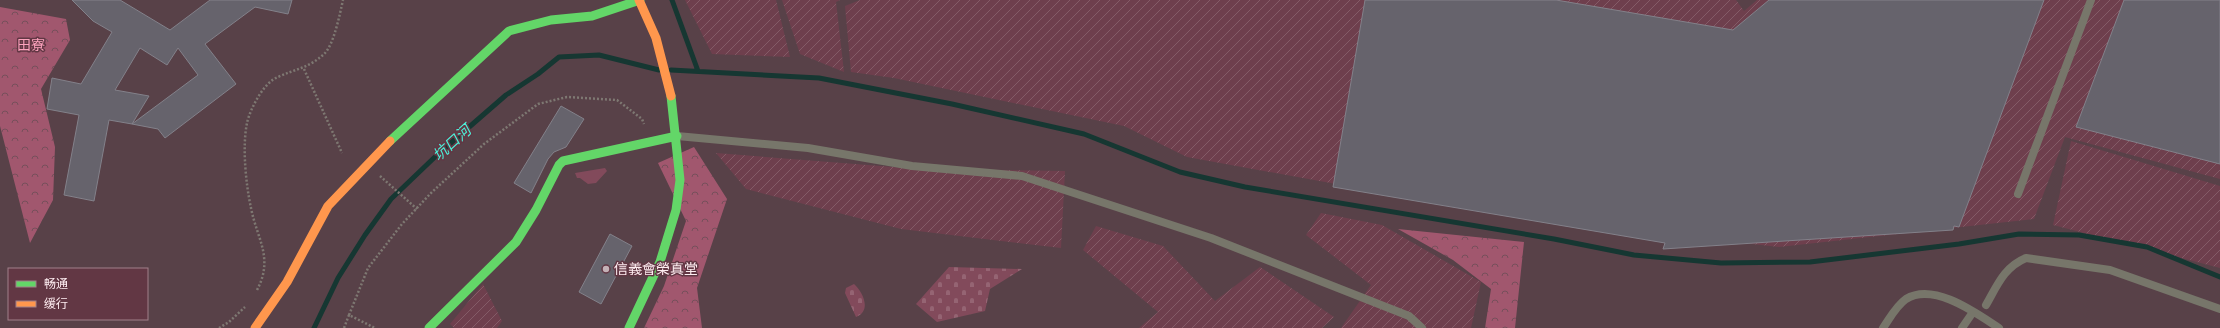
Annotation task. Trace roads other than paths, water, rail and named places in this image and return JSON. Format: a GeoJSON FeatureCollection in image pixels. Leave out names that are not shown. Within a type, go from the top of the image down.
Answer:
{"type":"FeatureCollection","features":[{"type":"Feature","properties":{"kind":"street"},"geometry":{"type":"LineString","coordinates":[[255,328],[287,282],[328,206],[366,164],[440,92],[509,31],[551,20],[592,16],[640,0],[652,26],[660,49],[669,88],[677,136],[680,191],[667,242],[629,328]]}},
{"type":"Feature","properties":{"kind":"street"},"geometry":{"type":"LineString","coordinates":[[429,328],[444,310],[508,251],[524,230],[559,165],[563,161],[677,136]]}},
{"type":"Feature","properties":{"kind":"lane"},"geometry":{"type":"LineString","coordinates":[[2018,194],[2091,0]]}},
{"type":"Feature","properties":{"kind":"lane"},"geometry":{"type":"LineString","coordinates":[[677,136],[808,148],[912,166],[1022,176],[1211,238],[1409,316],[1422,328]]}},
{"type":"Feature","properties":{"kind":"lane"},"geometry":{"type":"LineString","coordinates":[[1986,305],[2008,270],[2017,262],[2026,258],[2110,270],[2220,309]]}},
{"type":"Feature","properties":{"kind":"lane"},"geometry":{"type":"LineString","coordinates":[[1883,328],[1894,311],[1907,299],[1930,294],[1948,298],[1999,328]]}},
{"type":"Feature","properties":{"kind":"lane"},"geometry":{"type":"LineString","coordinates":[[1962,328],[1973,312]]}},
{"type":"Feature","properties":{"kind":"waterway"},"geometry":{"type":"LineString","coordinates":[[672,0],[698,71]]}},
{"type":"Feature","properties":{"kind":"waterway","name":"坑口河"},"geometry":{"type":"LineString","coordinates":[[314,328],[338,278],[365,235],[391,199],[437,155],[506,95],[538,74],[559,57],[599,55],[659,70]]}},
{"type":"Feature","properties":{"kind":"waterway"},"geometry":{"type":"LineString","coordinates":[[671,70],[819,78],[952,104],[1084,134],[1180,172],[1245,187],[1554,239],[1634,255],[1721,263],[1810,262],[1959,244],[2019,234],[2079,235],[2147,247],[2220,277]]}},
{"type":"Feature","properties":{"kind":"place","name":"信義會榮真堂"},"geometry":{"type":"Point","coordinates":[606,269]}},
{"type":"Feature","properties":{"kind":"park label","name":"田寮"},"geometry":{"type":"Point","coordinates":[31,45]}}]}
